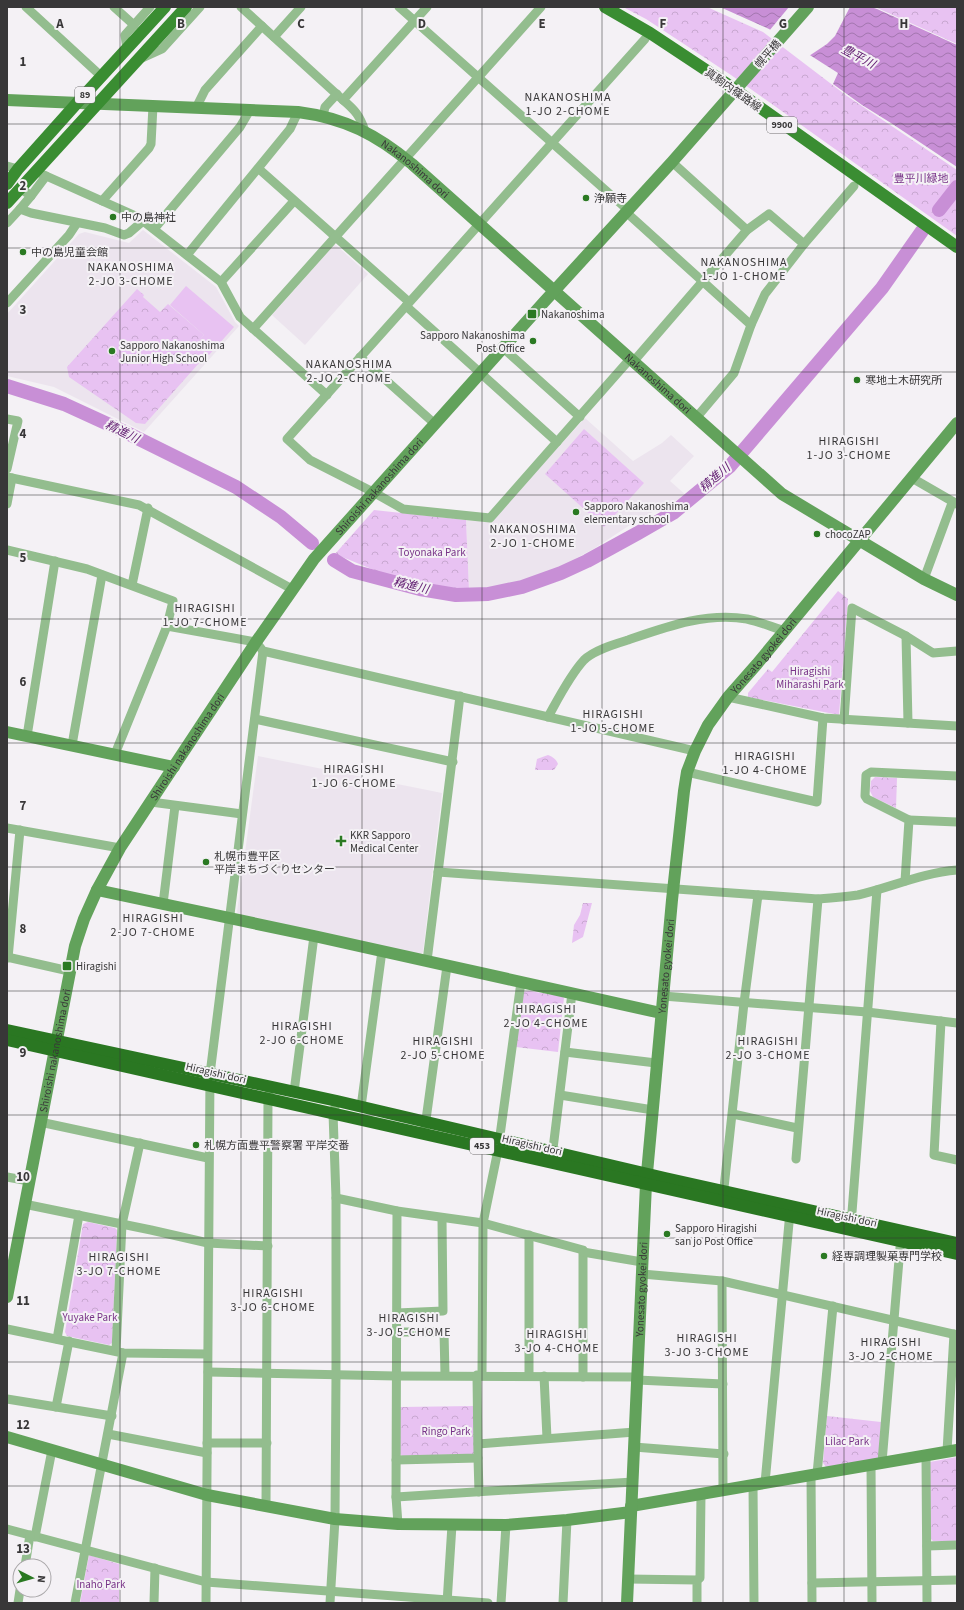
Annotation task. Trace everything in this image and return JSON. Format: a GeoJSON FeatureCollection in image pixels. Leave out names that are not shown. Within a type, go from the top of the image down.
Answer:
{"type":"FeatureCollection","features":[{"type":"Feature","properties":{"kind":"highway","name":"Hiragishi dori"},"geometry":{"type":"LineString","coordinates":[[7,1030],[55,1045],[424,1127],[723,1197],[901,1236],[957,1243]]}},
{"type":"Feature","properties":{"kind":"highway","name":"Hiragishi dori"},"geometry":{"type":"LineString","coordinates":[[7,1040],[55,1045]]}},
{"type":"Feature","properties":{"kind":"highway","name":"Hiragishi dori"},"geometry":{"type":"LineString","coordinates":[[269,1093],[294,1092],[335,1107],[361,1107],[424,1127]]}},
{"type":"Feature","properties":{"kind":"highway","name":"Hiragishi dori"},"geometry":{"type":"LineString","coordinates":[[901,1236],[957,1254]]}},
{"type":"Feature","properties":{"kind":"main road","name":"89"},"geometry":{"type":"LineString","coordinates":[[7,184],[10,168],[77,103],[165,7]]}},
{"type":"Feature","properties":{"kind":"main road","name":"89"},"geometry":{"type":"LineString","coordinates":[[7,203],[20,188],[40,174],[98,104],[186,7]]}},
{"type":"Feature","properties":{"kind":"main road","name":"真駒内篠路線"},"geometry":{"type":"LineString","coordinates":[[605,7],[739,87],[957,247]]}},
{"type":"Feature","properties":{"kind":"street"},"geometry":{"type":"LineString","coordinates":[[26,7],[101,76]]}},
{"type":"Feature","properties":{"kind":"street"},"geometry":{"type":"LineString","coordinates":[[114,7],[134,25]]}},
{"type":"Feature","properties":{"kind":"street"},"geometry":{"type":"LineString","coordinates":[[127,48],[125,35],[150,7]]}},
{"type":"Feature","properties":{"kind":"street"},"geometry":{"type":"LineString","coordinates":[[137,60],[162,49],[200,7]]}},
{"type":"Feature","properties":{"kind":"street"},"geometry":{"type":"LineString","coordinates":[[241,7],[353,109],[360,118],[365,131]]}},
{"type":"Feature","properties":{"kind":"street"},"geometry":{"type":"LineString","coordinates":[[274,37],[301,7]]}},
{"type":"Feature","properties":{"kind":"street"},"geometry":{"type":"LineString","coordinates":[[399,7],[479,76],[751,324]]}},
{"type":"Feature","properties":{"kind":"street"},"geometry":{"type":"LineString","coordinates":[[323,116],[325,107],[340,97],[427,7]]}},
{"type":"Feature","properties":{"kind":"street"},"geometry":{"type":"LineString","coordinates":[[253,329],[541,7]]}},
{"type":"Feature","properties":{"kind":"street","name":"幌平橋"},"geometry":{"type":"LineString","coordinates":[[628,212],[808,7]]}},
{"type":"Feature","properties":{"kind":"street"},"geometry":{"type":"LineString","coordinates":[[196,108],[205,90],[262,26]]}},
{"type":"Feature","properties":{"kind":"street"},"geometry":{"type":"LineString","coordinates":[[645,39],[287,439],[310,460],[374,492],[403,509],[490,518],[747,230],[769,214],[804,244]]}},
{"type":"Feature","properties":{"kind":"street","name":"Nakanoshima dori"},"geometry":{"type":"LineString","coordinates":[[7,100],[298,112],[323,116],[347,123],[365,131],[387,144],[406,159],[782,494],[859,540]]}},
{"type":"Feature","properties":{"kind":"street"},"geometry":{"type":"LineString","coordinates":[[102,201],[149,148],[151,144],[153,106]]}},
{"type":"Feature","properties":{"kind":"street"},"geometry":{"type":"LineString","coordinates":[[154,229],[240,126],[250,110]]}},
{"type":"Feature","properties":{"kind":"street"},"geometry":{"type":"LineString","coordinates":[[187,256],[290,130],[298,112]]}},
{"type":"Feature","properties":{"kind":"street"},"geometry":{"type":"LineString","coordinates":[[672,162],[747,230]]}},
{"type":"Feature","properties":{"kind":"street"},"geometry":{"type":"LineString","coordinates":[[259,169],[336,237],[557,442]]}},
{"type":"Feature","properties":{"kind":"street"},"geometry":{"type":"LineString","coordinates":[[7,224],[31,196],[40,174],[138,217],[221,282],[240,317],[327,394]]}},
{"type":"Feature","properties":{"kind":"street"},"geometry":{"type":"LineString","coordinates":[[696,418],[734,373],[751,324],[765,294],[804,244],[854,186]]}},
{"type":"Feature","properties":{"kind":"street"},"geometry":{"type":"LineString","coordinates":[[20,188],[31,196]]}},
{"type":"Feature","properties":{"kind":"street"},"geometry":{"type":"LineString","coordinates":[[221,282],[294,200]]}},
{"type":"Feature","properties":{"kind":"street"},"geometry":{"type":"LineString","coordinates":[[20,209],[31,213],[77,222],[127,235],[144,221]]}},
{"type":"Feature","properties":{"kind":"street","name":"Shiroishi nakanoshima dori"},"geometry":{"type":"LineString","coordinates":[[8,1289],[75,946],[84,919],[97,890],[120,848],[174,767],[260,647],[292,589],[314,559],[503,348],[628,212]]}},
{"type":"Feature","properties":{"kind":"street"},"geometry":{"type":"LineString","coordinates":[[7,303],[69,235],[77,222]]}},
{"type":"Feature","properties":{"kind":"street"},"geometry":{"type":"LineString","coordinates":[[503,348],[580,416]]}},
{"type":"Feature","properties":{"kind":"street"},"geometry":{"type":"LineString","coordinates":[[360,357],[435,424]]}},
{"type":"Feature","properties":{"kind":"street"},"geometry":{"type":"LineString","coordinates":[[7,419],[18,421],[7,469]]}},
{"type":"Feature","properties":{"kind":"street","name":"Yonesato gyokei dori"},"geometry":{"type":"LineString","coordinates":[[627,1603],[647,1179],[656,1063],[673,888],[687,772],[695,751],[708,725],[728,697],[955,428]]}},
{"type":"Feature","properties":{"kind":"street"},"geometry":{"type":"LineString","coordinates":[[7,504],[10,477],[139,505],[148,508],[292,589]]}},
{"type":"Feature","properties":{"kind":"street"},"geometry":{"type":"LineString","coordinates":[[912,478],[954,504],[924,579]]}},
{"type":"Feature","properties":{"kind":"street"},"geometry":{"type":"LineString","coordinates":[[132,585],[148,508]]}},
{"type":"Feature","properties":{"kind":"street"},"geometry":{"type":"LineString","coordinates":[[859,540],[924,579],[957,596]]}},
{"type":"Feature","properties":{"kind":"street"},"geometry":{"type":"LineString","coordinates":[[7,550],[87,569],[173,601],[167,626],[115,754]]}},
{"type":"Feature","properties":{"kind":"street"},"geometry":{"type":"LineString","coordinates":[[27,736],[55,561]]}},
{"type":"Feature","properties":{"kind":"street"},"geometry":{"type":"LineString","coordinates":[[72,746],[102,575]]}},
{"type":"Feature","properties":{"kind":"street"},"geometry":{"type":"LineString","coordinates":[[844,720],[852,608],[906,636],[933,653],[957,651]]}},
{"type":"Feature","properties":{"kind":"street"},"geometry":{"type":"LineString","coordinates":[[548,717],[563,690],[585,659],[605,648],[675,624],[709,618],[732,617],[785,631]]}},
{"type":"Feature","properties":{"kind":"street"},"geometry":{"type":"LineString","coordinates":[[167,626],[695,751]]}},
{"type":"Feature","properties":{"kind":"street"},"geometry":{"type":"LineString","coordinates":[[906,636],[908,723]]}},
{"type":"Feature","properties":{"kind":"street"},"geometry":{"type":"LineString","coordinates":[[206,1603],[208,1158],[210,1080],[255,719],[260,647]]}},
{"type":"Feature","properties":{"kind":"street"},"geometry":{"type":"LineString","coordinates":[[427,961],[453,762],[460,696]]}},
{"type":"Feature","properties":{"kind":"street"},"geometry":{"type":"LineString","coordinates":[[728,697],[823,718],[957,726]]}},
{"type":"Feature","properties":{"kind":"street"},"geometry":{"type":"LineString","coordinates":[[687,772],[816,802],[823,718]]}},
{"type":"Feature","properties":{"kind":"street"},"geometry":{"type":"LineString","coordinates":[[255,719],[453,762]]}},
{"type":"Feature","properties":{"kind":"street"},"geometry":{"type":"LineString","coordinates":[[7,732],[174,767]]}},
{"type":"Feature","properties":{"kind":"street"},"geometry":{"type":"LineString","coordinates":[[957,776],[871,772],[866,775],[865,796],[867,799],[908,820],[957,822]]}},
{"type":"Feature","properties":{"kind":"street"},"geometry":{"type":"LineString","coordinates":[[151,802],[242,814]]}},
{"type":"Feature","properties":{"kind":"street"},"geometry":{"type":"LineString","coordinates":[[163,904],[175,806]]}},
{"type":"Feature","properties":{"kind":"street"},"geometry":{"type":"LineString","coordinates":[[905,880],[908,820]]}},
{"type":"Feature","properties":{"kind":"street"},"geometry":{"type":"LineString","coordinates":[[7,828],[120,848]]}},
{"type":"Feature","properties":{"kind":"street"},"geometry":{"type":"LineString","coordinates":[[20,830],[8,957],[69,971]]}},
{"type":"Feature","properties":{"kind":"street"},"geometry":{"type":"LineString","coordinates":[[438,872],[818,899],[844,897],[877,890],[905,880],[935,873],[957,870]]}},
{"type":"Feature","properties":{"kind":"street"},"geometry":{"type":"LineString","coordinates":[[97,890],[314,936],[661,1013]]}},
{"type":"Feature","properties":{"kind":"street"},"geometry":{"type":"LineString","coordinates":[[851,1225],[877,890]]}},
{"type":"Feature","properties":{"kind":"street"},"geometry":{"type":"LineString","coordinates":[[723,1197],[744,1003],[758,894]]}},
{"type":"Feature","properties":{"kind":"street"},"geometry":{"type":"LineString","coordinates":[[796,1159],[810,1008],[818,899]]}},
{"type":"Feature","properties":{"kind":"street"},"geometry":{"type":"LineString","coordinates":[[294,1092],[314,936]]}},
{"type":"Feature","properties":{"kind":"street"},"geometry":{"type":"LineString","coordinates":[[361,1107],[382,951]]}},
{"type":"Feature","properties":{"kind":"street"},"geometry":{"type":"LineString","coordinates":[[424,1127],[447,966]]}},
{"type":"Feature","properties":{"kind":"street"},"geometry":{"type":"LineString","coordinates":[[479,1492],[479,1375],[483,1223],[499,1145],[521,982]]}},
{"type":"Feature","properties":{"kind":"street"},"geometry":{"type":"LineString","coordinates":[[552,1157],[572,993]]}},
{"type":"Feature","properties":{"kind":"street"},"geometry":{"type":"LineString","coordinates":[[663,996],[867,1012],[957,1023]]}},
{"type":"Feature","properties":{"kind":"street"},"geometry":{"type":"LineString","coordinates":[[941,1021],[934,1156],[957,1160]]}},
{"type":"Feature","properties":{"kind":"street"},"geometry":{"type":"LineString","coordinates":[[565,1052],[656,1063]]}},
{"type":"Feature","properties":{"kind":"street"},"geometry":{"type":"LineString","coordinates":[[266,1506],[269,1093]]}},
{"type":"Feature","properties":{"kind":"street"},"geometry":{"type":"LineString","coordinates":[[560,1095],[653,1110]]}},
{"type":"Feature","properties":{"kind":"street"},"geometry":{"type":"LineString","coordinates":[[330,1603],[336,1520],[335,1107]]}},
{"type":"Feature","properties":{"kind":"street"},"geometry":{"type":"LineString","coordinates":[[733,1114],[798,1128]]}},
{"type":"Feature","properties":{"kind":"street"},"geometry":{"type":"LineString","coordinates":[[40,1122],[208,1158]]}},
{"type":"Feature","properties":{"kind":"street"},"geometry":{"type":"LineString","coordinates":[[75,1603],[112,1416],[120,1352],[122,1224],[140,1143]]}},
{"type":"Feature","properties":{"kind":"street"},"geometry":{"type":"LineString","coordinates":[[7,1177],[29,1181]]}},
{"type":"Feature","properties":{"kind":"street"},"geometry":{"type":"LineString","coordinates":[[7,1437],[207,1494],[336,1520],[398,1524],[452,1525],[506,1525],[566,1520],[631,1509],[723,1490],[952,1451],[956,1334],[722,1280],[642,1268],[583,1252],[583,1250],[483,1223],[397,1211],[336,1198]]}},
{"type":"Feature","properties":{"kind":"street"},"geometry":{"type":"LineString","coordinates":[[24,1204],[208,1243],[268,1246]]}},
{"type":"Feature","properties":{"kind":"street"},"geometry":{"type":"LineString","coordinates":[[397,1211],[396,1497],[398,1524]]}},
{"type":"Feature","properties":{"kind":"street"},"geometry":{"type":"LineString","coordinates":[[754,1603],[759,1484],[782,1294],[790,1212]]}},
{"type":"Feature","properties":{"kind":"street"},"geometry":{"type":"LineString","coordinates":[[57,1339],[79,1215]]}},
{"type":"Feature","properties":{"kind":"street"},"geometry":{"type":"LineString","coordinates":[[397,1313],[442,1311],[442,1218]]}},
{"type":"Feature","properties":{"kind":"street"},"geometry":{"type":"LineString","coordinates":[[529,1235],[529,1376]]}},
{"type":"Feature","properties":{"kind":"street"},"geometry":{"type":"LineString","coordinates":[[872,1603],[877,1463],[901,1236]]}},
{"type":"Feature","properties":{"kind":"street"},"geometry":{"type":"LineString","coordinates":[[583,1252],[583,1377]]}},
{"type":"Feature","properties":{"kind":"street"},"geometry":{"type":"LineString","coordinates":[[722,1280],[723,1490]]}},
{"type":"Feature","properties":{"kind":"street"},"geometry":{"type":"LineString","coordinates":[[812,1603],[814,1474],[833,1306]]}},
{"type":"Feature","properties":{"kind":"street"},"geometry":{"type":"LineString","coordinates":[[7,1329],[120,1352],[208,1354]]}},
{"type":"Feature","properties":{"kind":"street"},"geometry":{"type":"LineString","coordinates":[[397,1332],[444,1332],[444,1375]]}},
{"type":"Feature","properties":{"kind":"street"},"geometry":{"type":"LineString","coordinates":[[56,1407],[69,1342]]}},
{"type":"Feature","properties":{"kind":"street"},"geometry":{"type":"LineString","coordinates":[[208,1372],[396,1376],[544,1376],[723,1384]]}},
{"type":"Feature","properties":{"kind":"street"},"geometry":{"type":"LineString","coordinates":[[544,1376],[547,1438]]}},
{"type":"Feature","properties":{"kind":"street"},"geometry":{"type":"LineString","coordinates":[[7,1399],[112,1416]]}},
{"type":"Feature","properties":{"kind":"street"},"geometry":{"type":"LineString","coordinates":[[478,1444],[635,1432]]}},
{"type":"Feature","properties":{"kind":"street"},"geometry":{"type":"LineString","coordinates":[[108,1434],[207,1453]]}},
{"type":"Feature","properties":{"kind":"street"},"geometry":{"type":"LineString","coordinates":[[207,1443],[267,1443]]}},
{"type":"Feature","properties":{"kind":"street"},"geometry":{"type":"LineString","coordinates":[[634,1447],[724,1454]]}},
{"type":"Feature","properties":{"kind":"street"},"geometry":{"type":"LineString","coordinates":[[27,1558],[52,1450]]}},
{"type":"Feature","properties":{"kind":"street"},"geometry":{"type":"LineString","coordinates":[[926,1455],[927,1603]]}},
{"type":"Feature","properties":{"kind":"street"},"geometry":{"type":"LineString","coordinates":[[396,1460],[478,1458]]}},
{"type":"Feature","properties":{"kind":"street"},"geometry":{"type":"LineString","coordinates":[[396,1497],[633,1482]]}},
{"type":"Feature","properties":{"kind":"street"},"geometry":{"type":"LineString","coordinates":[[698,1603],[697,1580],[700,1578],[701,1494]]}},
{"type":"Feature","properties":{"kind":"street"},"geometry":{"type":"LineString","coordinates":[[563,1603],[566,1520]]}},
{"type":"Feature","properties":{"kind":"street"},"geometry":{"type":"LineString","coordinates":[[447,1602],[452,1525]]}},
{"type":"Feature","properties":{"kind":"street"},"geometry":{"type":"LineString","coordinates":[[501,1603],[506,1525]]}},
{"type":"Feature","properties":{"kind":"street"},"geometry":{"type":"LineString","coordinates":[[7,1529],[206,1582],[331,1591],[447,1602],[488,1603]]}},
{"type":"Feature","properties":{"kind":"street"},"geometry":{"type":"LineString","coordinates":[[926,1546],[957,1545]]}},
{"type":"Feature","properties":{"kind":"street"},"geometry":{"type":"LineString","coordinates":[[154,1603],[155,1568]]}},
{"type":"Feature","properties":{"kind":"street"},"geometry":{"type":"LineString","coordinates":[[628,1579],[697,1580]]}},
{"type":"Feature","properties":{"kind":"street"},"geometry":{"type":"LineString","coordinates":[[812,1582],[957,1580]]}},
{"type":"Feature","properties":{"kind":"shaded area","name":"Sapporo Nakanoshima Junior High School"},"geometry":{"type":"Polygon","coordinates":[[[143,230],[216,287],[235,322],[239,326],[144,432],[54,387],[7,376],[7,314],[79,234],[85,232],[129,243],[143,230]]]}},
{"type":"Feature","properties":{"kind":"shaded area"},"geometry":{"type":"Polygon","coordinates":[[[334,245],[368,274],[305,345],[272,315],[334,245]]]}},
{"type":"Feature","properties":{"kind":"shaded area","name":"Sapporo Nakanoshima elementary school"},"geometry":{"type":"Polygon","coordinates":[[[585,418],[633,461],[662,443],[671,435],[694,456],[670,481],[687,496],[667,504],[633,523],[595,548],[549,573],[506,587],[469,590],[466,520],[490,522],[585,418]]]}},
{"type":"Feature","properties":{"kind":"shaded area","name":"KKR Sapporo Medical Center"},"geometry":{"type":"Polygon","coordinates":[[[258,756],[442,793],[423,952],[420,955],[239,914],[237,912],[258,756]]]}},
{"type":"Feature","properties":{"kind":"green space","name":"豊平川緑地"},"geometry":{"type":"Polygon","coordinates":[[[623,7],[707,7],[763,32],[847,96],[957,170],[957,236],[731,75],[646,19],[623,7]]]}},
{"type":"Feature","properties":{"kind":"green space"},"geometry":{"type":"Polygon","coordinates":[[[875,7],[957,7],[957,44],[875,7]]]}},
{"type":"Feature","properties":{"kind":"green space"},"geometry":{"type":"Polygon","coordinates":[[[186,286],[234,327],[209,355],[196,344],[204,335],[170,305],[186,286]]]}},
{"type":"Feature","properties":{"kind":"green space"},"geometry":{"type":"Polygon","coordinates":[[[137,289],[144,295],[143,297],[160,312],[168,304],[204,335],[196,344],[207,354],[145,424],[136,423],[69,377],[67,367],[137,289]]]}},
{"type":"Feature","properties":{"kind":"green space"},"geometry":{"type":"Polygon","coordinates":[[[584,429],[644,483],[604,527],[545,474],[584,429]]]}},
{"type":"Feature","properties":{"kind":"green space","name":"Toyonaka Park"},"geometry":{"type":"Polygon","coordinates":[[[374,510],[466,520],[469,590],[428,588],[396,579],[335,554],[374,510]]]}},
{"type":"Feature","properties":{"kind":"green space","name":"Hiragishi Miharashi Park"},"geometry":{"type":"Polygon","coordinates":[[[838,591],[848,599],[839,715],[748,697],[748,693],[768,669],[772,672],[838,591]]]}},
{"type":"Feature","properties":{"kind":"green space"},"geometry":{"type":"Polygon","coordinates":[[[548,755],[554,758],[558,764],[554,770],[535,770],[537,759],[548,755]]]}},
{"type":"Feature","properties":{"kind":"green space"},"geometry":{"type":"Polygon","coordinates":[[[875,777],[897,778],[896,808],[873,797],[870,791],[871,781],[875,777]]]}},
{"type":"Feature","properties":{"kind":"green space"},"geometry":{"type":"Polygon","coordinates":[[[583,903],[592,903],[583,937],[572,943],[574,925],[580,915],[583,903]]]}},
{"type":"Feature","properties":{"kind":"green space"},"geometry":{"type":"Polygon","coordinates":[[[529,991],[561,996],[564,998],[558,1052],[516,1047],[523,992],[529,991]]]}},
{"type":"Feature","properties":{"kind":"green space","name":"Yuyake Park"},"geometry":{"type":"Polygon","coordinates":[[[88,1222],[115,1228],[117,1230],[112,1343],[109,1345],[67,1336],[65,1332],[83,1224],[88,1222]]]}},
{"type":"Feature","properties":{"kind":"green space","name":"Ringo Park"},"geometry":{"type":"Polygon","coordinates":[[[474,1406],[474,1454],[402,1456],[399,1453],[400,1407],[474,1406]]]}},
{"type":"Feature","properties":{"kind":"green space","name":"Lilac Park"},"geometry":{"type":"Polygon","coordinates":[[[827,1416],[881,1422],[879,1455],[877,1459],[826,1467],[823,1463],[827,1416]]]}},
{"type":"Feature","properties":{"kind":"green space"},"geometry":{"type":"Polygon","coordinates":[[[957,1457],[957,1541],[933,1541],[930,1538],[930,1462],[957,1457]]]}},
{"type":"Feature","properties":{"kind":"green space","name":"Inaho Park"},"geometry":{"type":"Polygon","coordinates":[[[89,1555],[119,1564],[119,1603],[80,1603],[89,1555]]]}},
{"type":"Feature","properties":{"kind":"water","name":"豊平川"},"geometry":{"type":"Polygon","coordinates":[[[720,7],[871,7],[957,45],[957,167],[862,105],[833,84],[838,73],[769,29],[720,7]]]}},
{"type":"Feature","properties":{"kind":"pier"},"geometry":{"type":"Polygon","coordinates":[[[789,7],[850,7],[835,36],[827,44],[809,56],[769,31],[789,7]]]}},
{"type":"Feature","properties":{"kind":"waterway","name":"精進川"},"geometry":{"type":"LineString","coordinates":[[939,210],[957,187]]}},
{"type":"Feature","properties":{"kind":"waterway","name":"精進川"},"geometry":{"type":"LineString","coordinates":[[334,560],[352,571],[420,589],[456,595],[488,594],[522,587],[561,573],[587,561],[638,533],[673,513],[730,466],[882,288],[922,231]]}},
{"type":"Feature","properties":{"kind":"waterway","name":"精進川"},"geometry":{"type":"LineString","coordinates":[[7,386],[64,404],[123,431],[236,487],[281,517],[312,543]]}},
{"type":"Feature","properties":{"kind":"place","name":"浄願寺"},"geometry":{"type":"Point","coordinates":[586,198]}},
{"type":"Feature","properties":{"kind":"place","name":"中の島神社"},"geometry":{"type":"Point","coordinates":[113,217]}},
{"type":"Feature","properties":{"kind":"place","name":"中の島児童会館"},"geometry":{"type":"Point","coordinates":[23,252]}},
{"type":"Feature","properties":{"kind":"place","name":"Nakanoshima"},"geometry":{"type":"Point","coordinates":[532,314]}},
{"type":"Feature","properties":{"kind":"place","name":"Sapporo Nakanoshima Post Office"},"geometry":{"type":"Point","coordinates":[533,341]}},
{"type":"Feature","properties":{"kind":"place","name":"Sapporo Nakanoshima Junior High School"},"geometry":{"type":"Point","coordinates":[112,351]}},
{"type":"Feature","properties":{"kind":"place","name":"寒地土木研究所"},"geometry":{"type":"Point","coordinates":[857,380]}},
{"type":"Feature","properties":{"kind":"place","name":"Sapporo Nakanoshima elementary school"},"geometry":{"type":"Point","coordinates":[576,512]}},
{"type":"Feature","properties":{"kind":"place","name":"chocoZAP"},"geometry":{"type":"Point","coordinates":[817,534]}},
{"type":"Feature","properties":{"kind":"place","name":"KKR Sapporo Medical Center"},"geometry":{"type":"Point","coordinates":[341,841]}},
{"type":"Feature","properties":{"kind":"place","name":"札幌市豊平区 平岸まちづくりセンター"},"geometry":{"type":"Point","coordinates":[206,862]}},
{"type":"Feature","properties":{"kind":"place","name":"Hiragishi"},"geometry":{"type":"Point","coordinates":[67,966]}},
{"type":"Feature","properties":{"kind":"place","name":"札幌方面豊平警察署 平岸交番"},"geometry":{"type":"Point","coordinates":[196,1145]}},
{"type":"Feature","properties":{"kind":"place","name":"Sapporo Hiragishi san jo Post Office"},"geometry":{"type":"Point","coordinates":[667,1234]}},
{"type":"Feature","properties":{"kind":"place","name":"経専調理製菓専門学校"},"geometry":{"type":"Point","coordinates":[824,1256]}},
{"type":"Feature","properties":{"kind":"district","name":"NAKANOSHIMA 1-JO 2-CHOME"},"geometry":{"type":"Point","coordinates":[568,104]}},
{"type":"Feature","properties":{"kind":"district","name":"NAKANOSHIMA 1-JO 1-CHOME"},"geometry":{"type":"Point","coordinates":[744,269]}},
{"type":"Feature","properties":{"kind":"district","name":"NAKANOSHIMA 2-JO 3-CHOME"},"geometry":{"type":"Point","coordinates":[131,274]}},
{"type":"Feature","properties":{"kind":"district","name":"NAKANOSHIMA 2-JO 2-CHOME"},"geometry":{"type":"Point","coordinates":[349,371]}},
{"type":"Feature","properties":{"kind":"district","name":"HIRAGISHI 1-JO 3-CHOME"},"geometry":{"type":"Point","coordinates":[849,448]}},
{"type":"Feature","properties":{"kind":"district","name":"NAKANOSHIMA 2-JO 1-CHOME"},"geometry":{"type":"Point","coordinates":[533,536]}},
{"type":"Feature","properties":{"kind":"district","name":"HIRAGISHI 1-JO 7-CHOME"},"geometry":{"type":"Point","coordinates":[205,615]}},
{"type":"Feature","properties":{"kind":"district","name":"HIRAGISHI 1-JO 5-CHOME"},"geometry":{"type":"Point","coordinates":[613,721]}},
{"type":"Feature","properties":{"kind":"district","name":"HIRAGISHI 1-JO 4-CHOME"},"geometry":{"type":"Point","coordinates":[765,763]}},
{"type":"Feature","properties":{"kind":"district","name":"HIRAGISHI 1-JO 6-CHOME"},"geometry":{"type":"Point","coordinates":[354,776]}},
{"type":"Feature","properties":{"kind":"district","name":"HIRAGISHI 2-JO 7-CHOME"},"geometry":{"type":"Point","coordinates":[153,925]}},
{"type":"Feature","properties":{"kind":"district","name":"HIRAGISHI 2-JO 4-CHOME"},"geometry":{"type":"Point","coordinates":[546,1016]}},
{"type":"Feature","properties":{"kind":"district","name":"HIRAGISHI 2-JO 6-CHOME"},"geometry":{"type":"Point","coordinates":[302,1033]}},
{"type":"Feature","properties":{"kind":"district","name":"HIRAGISHI 2-JO 5-CHOME"},"geometry":{"type":"Point","coordinates":[443,1048]}},
{"type":"Feature","properties":{"kind":"district","name":"HIRAGISHI 2-JO 3-CHOME"},"geometry":{"type":"Point","coordinates":[768,1048]}},
{"type":"Feature","properties":{"kind":"district","name":"HIRAGISHI 3-JO 7-CHOME"},"geometry":{"type":"Point","coordinates":[119,1264]}},
{"type":"Feature","properties":{"kind":"district","name":"HIRAGISHI 3-JO 6-CHOME"},"geometry":{"type":"Point","coordinates":[273,1300]}},
{"type":"Feature","properties":{"kind":"district","name":"HIRAGISHI 3-JO 5-CHOME"},"geometry":{"type":"Point","coordinates":[409,1325]}},
{"type":"Feature","properties":{"kind":"district","name":"HIRAGISHI 3-JO 4-CHOME"},"geometry":{"type":"Point","coordinates":[557,1341]}},
{"type":"Feature","properties":{"kind":"district","name":"HIRAGISHI 3-JO 3-CHOME"},"geometry":{"type":"Point","coordinates":[707,1345]}},
{"type":"Feature","properties":{"kind":"district","name":"HIRAGISHI 3-JO 2-CHOME"},"geometry":{"type":"Point","coordinates":[891,1349]}}]}
